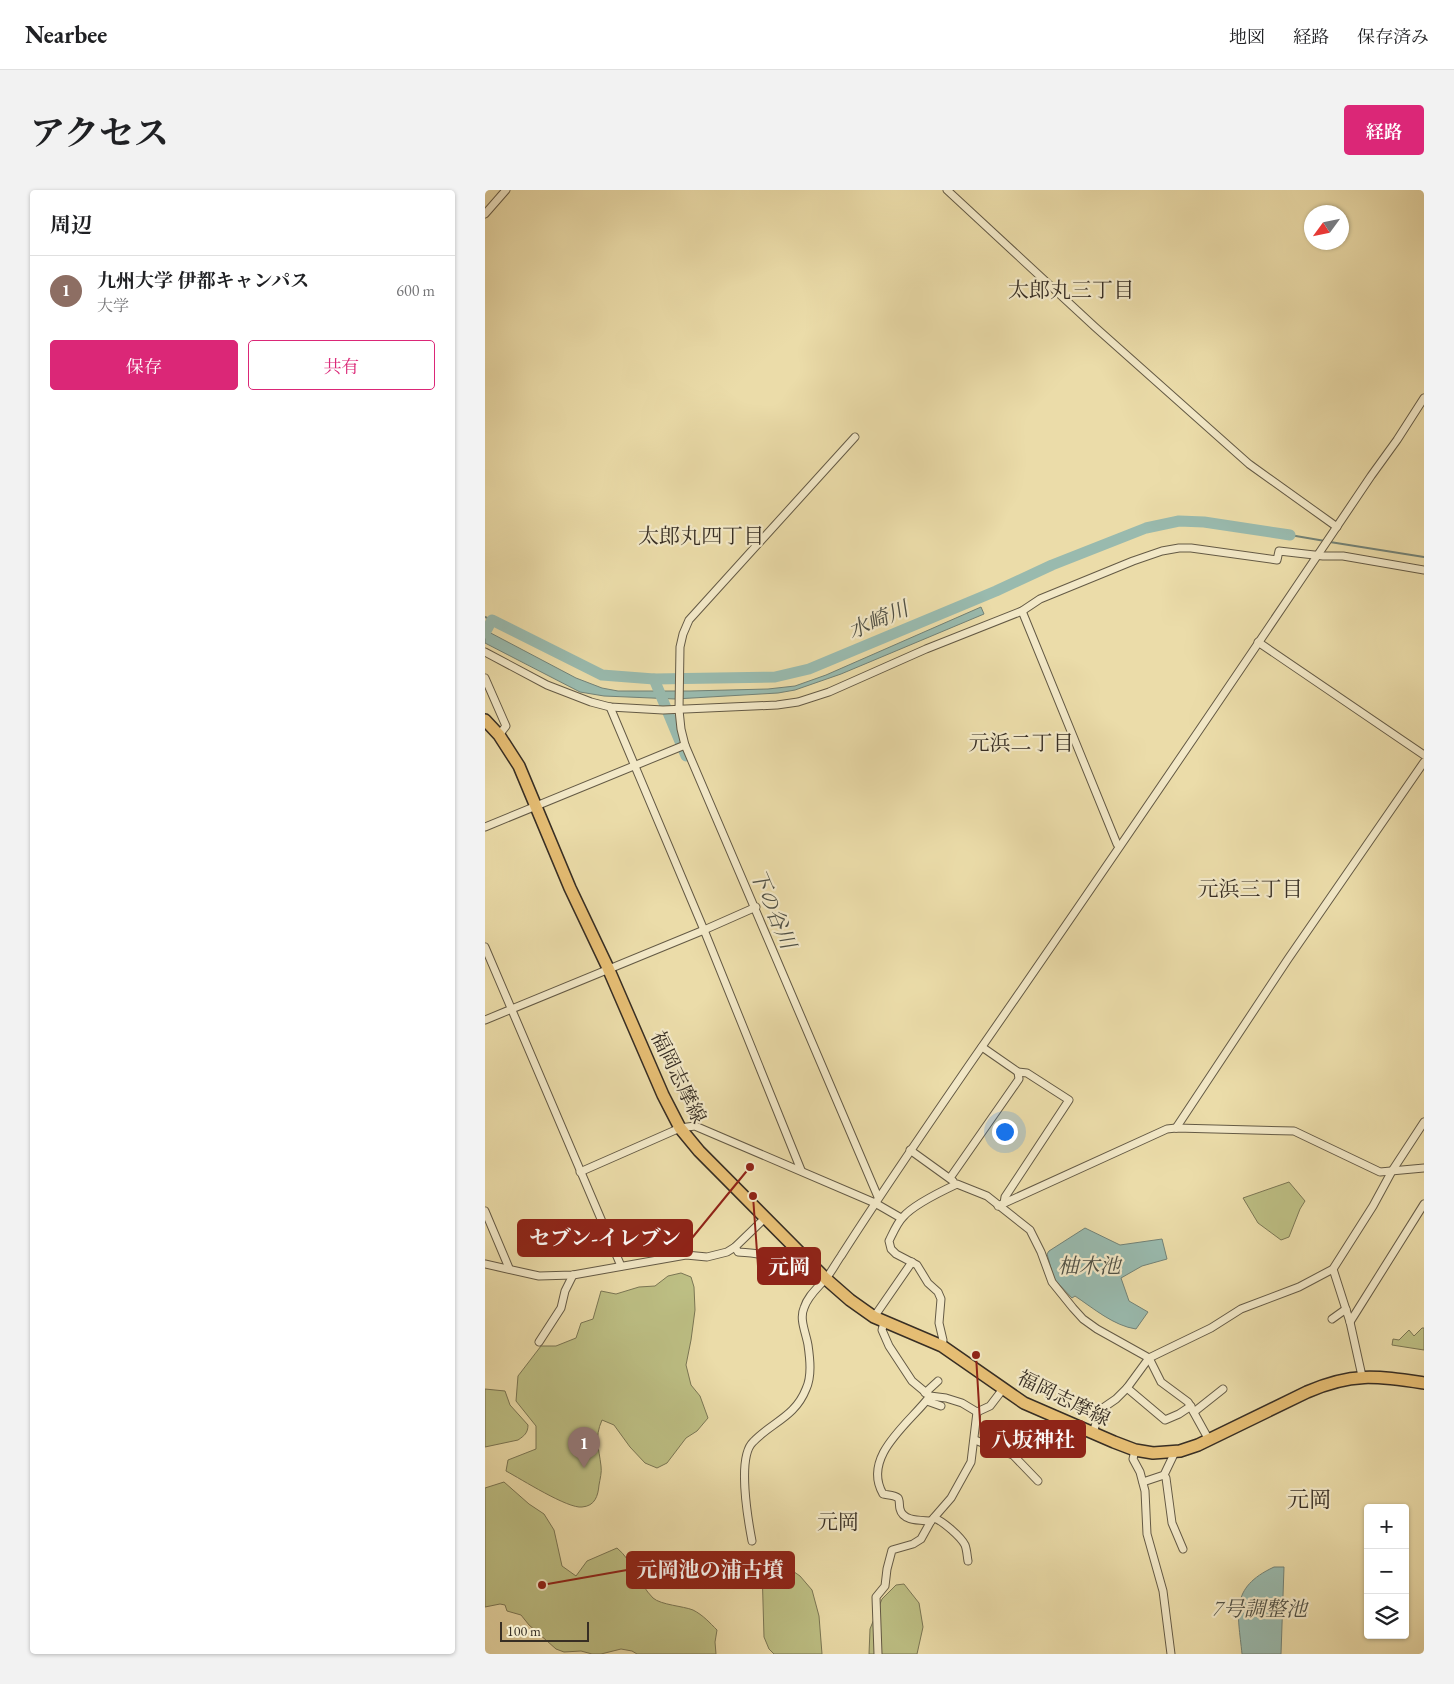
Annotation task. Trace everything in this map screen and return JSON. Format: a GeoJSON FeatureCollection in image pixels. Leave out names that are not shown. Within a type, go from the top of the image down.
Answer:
{"type":"FeatureCollection","features":[{"type":"Feature","properties":{"kind":"main road","name":"福岡志摩線"},"geometry":{"type":"LineString","coordinates":[[485,720],[499,735],[519,766],[570,888],[608,968],[663,1095],[680,1128],[699,1152],[826,1279],[850,1300],[879,1320],[942,1346],[1003,1389],[1041,1411],[1135,1450],[1153,1453],[1175,1452],[1190,1448],[1325,1384],[1362,1376],[1424,1383]]}},
{"type":"Feature","properties":{"kind":"street"},"geometry":{"type":"LineString","coordinates":[[485,214],[507,190]]}},
{"type":"Feature","properties":{"kind":"street"},"geometry":{"type":"LineString","coordinates":[[947,190],[1095,327],[1249,464],[1337,527]]}},
{"type":"Feature","properties":{"kind":"street"},"geometry":{"type":"LineString","coordinates":[[752,1541],[745,1501],[747,1452],[751,1443],[793,1411],[805,1392],[809,1380],[810,1362],[802,1317],[803,1309],[810,1296],[826,1279],[910,1150],[1424,398]]}},
{"type":"Feature","properties":{"kind":"street"},"geometry":{"type":"LineString","coordinates":[[855,437],[689,620],[680,647],[679,708],[683,746],[877,1200]]}},
{"type":"Feature","properties":{"kind":"street"},"geometry":{"type":"LineString","coordinates":[[485,652],[547,684],[591,702],[610,707],[667,710],[777,705],[813,697],[925,649],[1022,611],[1040,599],[1162,551],[1179,548],[1206,550],[1277,560],[1279,551],[1343,556],[1424,570]]}},
{"type":"Feature","properties":{"kind":"street"},"geometry":{"type":"LineString","coordinates":[[1022,611],[1119,846]]}},
{"type":"Feature","properties":{"kind":"street"},"geometry":{"type":"LineString","coordinates":[[1258,642],[1424,755]]}},
{"type":"Feature","properties":{"kind":"street"},"geometry":{"type":"LineString","coordinates":[[485,678],[506,726],[499,735]]}},
{"type":"Feature","properties":{"kind":"street"},"geometry":{"type":"LineString","coordinates":[[610,707],[704,930],[801,1170]]}},
{"type":"Feature","properties":{"kind":"street"},"geometry":{"type":"LineString","coordinates":[[485,827],[683,746]]}},
{"type":"Feature","properties":{"kind":"street"},"geometry":{"type":"LineString","coordinates":[[1176,1128],[1288,959],[1424,762]]}},
{"type":"Feature","properties":{"kind":"street"},"geometry":{"type":"LineString","coordinates":[[485,1020],[704,930],[752,908]]}},
{"type":"Feature","properties":{"kind":"street"},"geometry":{"type":"LineString","coordinates":[[485,947],[621,1266]]}},
{"type":"Feature","properties":{"kind":"street"},"geometry":{"type":"LineString","coordinates":[[982,1047],[1018,1072],[1027,1073],[1069,1100],[1001,1204]]}},
{"type":"Feature","properties":{"kind":"street"},"geometry":{"type":"LineString","coordinates":[[950,1178],[1019,1079],[1018,1072]]}},
{"type":"Feature","properties":{"kind":"street"},"geometry":{"type":"LineString","coordinates":[[1093,1433],[1100,1410],[1116,1399],[1127,1388],[1149,1358],[1211,1328],[1245,1307],[1299,1287],[1333,1269],[1424,1122]]}},
{"type":"Feature","properties":{"kind":"street"},"geometry":{"type":"LineString","coordinates":[[581,1172],[680,1128],[695,1126],[877,1200],[901,1218]]}},
{"type":"Feature","properties":{"kind":"street"},"geometry":{"type":"LineString","coordinates":[[1001,1204],[1167,1129],[1176,1128],[1294,1131],[1380,1172],[1424,1168]]}},
{"type":"Feature","properties":{"kind":"street"},"geometry":{"type":"LineString","coordinates":[[910,1150],[957,1184],[1001,1204],[1029,1230],[1041,1252],[1052,1282],[1083,1319],[1149,1358],[1161,1382],[1179,1393],[1192,1408],[1209,1440]]}},
{"type":"Feature","properties":{"kind":"street"},"geometry":{"type":"LineString","coordinates":[[942,1346],[943,1340],[939,1323],[941,1299],[938,1292],[928,1282],[917,1265],[896,1254],[891,1249],[889,1241],[901,1218],[908,1212],[957,1184]]}},
{"type":"Feature","properties":{"kind":"street"},"geometry":{"type":"LineString","coordinates":[[1350,1322],[1424,1204]]}},
{"type":"Feature","properties":{"kind":"street"},"geometry":{"type":"LineString","coordinates":[[485,1211],[509,1268]]}},
{"type":"Feature","properties":{"kind":"street"},"geometry":{"type":"LineString","coordinates":[[485,1264],[539,1276],[573,1275],[686,1255],[707,1257],[727,1252],[735,1247],[765,1218]]}},
{"type":"Feature","properties":{"kind":"street"},"geometry":{"type":"LineString","coordinates":[[735,1247],[738,1252],[768,1256],[799,1270],[807,1269],[811,1264]]}},
{"type":"Feature","properties":{"kind":"street"},"geometry":{"type":"LineString","coordinates":[[912,1262],[879,1320],[897,1360],[911,1381],[927,1397],[941,1406]]}},
{"type":"Feature","properties":{"kind":"street"},"geometry":{"type":"LineString","coordinates":[[1333,1269],[1350,1322],[1362,1376]]}},
{"type":"Feature","properties":{"kind":"street"},"geometry":{"type":"LineString","coordinates":[[539,1342],[561,1308],[565,1291],[573,1275]]}},
{"type":"Feature","properties":{"kind":"street"},"geometry":{"type":"LineString","coordinates":[[1332,1319],[1346,1309]]}},
{"type":"Feature","properties":{"kind":"street"},"geometry":{"type":"LineString","coordinates":[[938,1381],[927,1397],[894,1435],[876,1470],[880,1489],[883,1494],[897,1497],[901,1514],[913,1520],[939,1520],[963,1541],[967,1552],[967,1561]]}},
{"type":"Feature","properties":{"kind":"street"},"geometry":{"type":"LineString","coordinates":[[1127,1388],[1165,1420],[1192,1408],[1223,1389]]}},
{"type":"Feature","properties":{"kind":"street"},"geometry":{"type":"LineString","coordinates":[[977,1412],[990,1406],[1003,1389]]}},
{"type":"Feature","properties":{"kind":"street"},"geometry":{"type":"LineString","coordinates":[[927,1397],[946,1398],[962,1403],[977,1412]]}},
{"type":"Feature","properties":{"kind":"street"},"geometry":{"type":"LineString","coordinates":[[878,1654],[876,1597],[885,1586],[892,1550],[921,1540],[933,1520],[951,1498],[971,1462],[977,1412]]}},
{"type":"Feature","properties":{"kind":"street"},"geometry":{"type":"LineString","coordinates":[[975,1440],[1013,1455],[1038,1481]]}},
{"type":"Feature","properties":{"kind":"street"},"geometry":{"type":"LineString","coordinates":[[1135,1450],[1133,1459],[1143,1482],[1146,1500],[1145,1520],[1147,1534],[1163,1591],[1171,1654]]}},
{"type":"Feature","properties":{"kind":"street"},"geometry":{"type":"LineString","coordinates":[[1143,1482],[1164,1475],[1175,1452]]}},
{"type":"Feature","properties":{"kind":"street"},"geometry":{"type":"LineString","coordinates":[[1164,1475],[1172,1523],[1183,1549]]}},
{"type":"Feature","properties":{"kind":"green space"},"geometry":{"type":"Polygon","coordinates":[[[1289,1182],[1305,1201],[1289,1237],[1281,1240],[1258,1223],[1243,1198],[1289,1182]]]}},
{"type":"Feature","properties":{"kind":"green space"},"geometry":{"type":"Polygon","coordinates":[[[681,1273],[691,1277],[694,1287],[695,1310],[686,1365],[691,1385],[700,1396],[708,1418],[697,1431],[686,1438],[667,1463],[657,1468],[645,1463],[630,1447],[614,1425],[602,1420],[598,1432],[601,1468],[599,1489],[595,1500],[590,1505],[582,1507],[566,1503],[544,1493],[506,1471],[508,1460],[536,1449],[536,1426],[516,1401],[518,1376],[541,1346],[556,1346],[576,1338],[581,1323],[593,1319],[601,1291],[616,1294],[639,1287],[655,1286],[668,1276],[681,1273]]]}},
{"type":"Feature","properties":{"kind":"green space"},"geometry":{"type":"Polygon","coordinates":[[[1424,1328],[1424,1350],[1392,1345],[1393,1339],[1399,1340],[1409,1330],[1414,1336],[1424,1328]]]}},
{"type":"Feature","properties":{"kind":"green space"},"geometry":{"type":"Polygon","coordinates":[[[485,1389],[505,1391],[510,1405],[528,1425],[525,1434],[518,1440],[485,1447],[485,1389]]]}},
{"type":"Feature","properties":{"kind":"green space"},"geometry":{"type":"Polygon","coordinates":[[[504,1482],[529,1504],[544,1514],[554,1530],[562,1566],[576,1576],[587,1561],[617,1548],[623,1553],[643,1586],[653,1598],[661,1602],[693,1610],[717,1630],[716,1654],[637,1654],[621,1649],[601,1654],[581,1651],[564,1652],[556,1649],[529,1625],[521,1615],[507,1611],[505,1605],[485,1607],[485,1488],[504,1482]]]}},
{"type":"Feature","properties":{"kind":"green space"},"geometry":{"type":"Polygon","coordinates":[[[768,1557],[774,1558],[800,1576],[812,1590],[819,1616],[822,1654],[774,1654],[769,1649],[764,1637],[762,1568],[764,1559],[768,1557]]]}},
{"type":"Feature","properties":{"kind":"green space"},"geometry":{"type":"Polygon","coordinates":[[[904,1584],[919,1603],[923,1627],[917,1654],[869,1654],[870,1629],[882,1599],[896,1585],[904,1584]]]}},
{"type":"Feature","properties":{"kind":"water"},"geometry":{"type":"Polygon","coordinates":[[[981,607],[984,614],[841,674],[795,690],[778,693],[675,699],[604,696],[580,692],[485,643],[485,630],[576,678],[602,688],[618,691],[768,689],[795,686],[826,675],[981,607]]]}},
{"type":"Feature","properties":{"kind":"water","name":"柚木池"},"geometry":{"type":"Polygon","coordinates":[[[1085,1228],[1120,1245],[1162,1239],[1167,1259],[1142,1266],[1121,1278],[1129,1301],[1148,1312],[1136,1329],[1112,1320],[1075,1296],[1072,1298],[1054,1279],[1047,1254],[1085,1228]]]}},
{"type":"Feature","properties":{"kind":"water","name":"7号調整池"},"geometry":{"type":"Polygon","coordinates":[[[1274,1567],[1284,1567],[1281,1654],[1242,1654],[1239,1614],[1243,1593],[1249,1584],[1274,1567]]]}},
{"type":"Feature","properties":{"kind":"waterway","name":"水崎川"},"geometry":{"type":"LineString","coordinates":[[485,633],[492,620],[602,675],[654,679],[775,677],[809,669],[996,591],[1052,565],[1146,528],[1179,521],[1204,522],[1290,535]]}},
{"type":"Feature","properties":{"kind":"waterway"},"geometry":{"type":"LineString","coordinates":[[1290,535],[1325,541]]}},
{"type":"Feature","properties":{"kind":"waterway"},"geometry":{"type":"LineString","coordinates":[[1330,542],[1424,557]]}},
{"type":"Feature","properties":{"kind":"waterway","name":"水崎川"},"geometry":{"type":"LineString","coordinates":[[485,617],[492,620]]}},
{"type":"Feature","properties":{"kind":"waterway","name":"下の谷川"},"geometry":{"type":"LineString","coordinates":[[654,679],[686,756]]}},
{"type":"Feature","properties":{"kind":"place","name":"セブン-イレブン"},"geometry":{"type":"Point","coordinates":[750,1167]}},
{"type":"Feature","properties":{"kind":"place","name":"元岡"},"geometry":{"type":"Point","coordinates":[753,1196]}},
{"type":"Feature","properties":{"kind":"place","name":"八坂神社"},"geometry":{"type":"Point","coordinates":[976,1355]}},
{"type":"Feature","properties":{"kind":"place","name":"九州大学 伊都キャンパス"},"geometry":{"type":"Point","coordinates":[584,1468]}},
{"type":"Feature","properties":{"kind":"place","name":"元岡池の浦古墳"},"geometry":{"type":"Point","coordinates":[542,1585]}},
{"type":"Feature","properties":{"kind":"district","name":"太郎丸三丁目"},"geometry":{"type":"Point","coordinates":[1071,290]}},
{"type":"Feature","properties":{"kind":"district","name":"太郎丸四丁目"},"geometry":{"type":"Point","coordinates":[701,536]}},
{"type":"Feature","properties":{"kind":"district","name":"元浜二丁目"},"geometry":{"type":"Point","coordinates":[1021,743]}},
{"type":"Feature","properties":{"kind":"district","name":"元浜三丁目"},"geometry":{"type":"Point","coordinates":[1250,889]}},
{"type":"Feature","properties":{"kind":"district","name":"元岡"},"geometry":{"type":"Point","coordinates":[1309,1499]}},
{"type":"Feature","properties":{"kind":"district","name":"元岡"},"geometry":{"type":"Point","coordinates":[838,1522]}}]}
